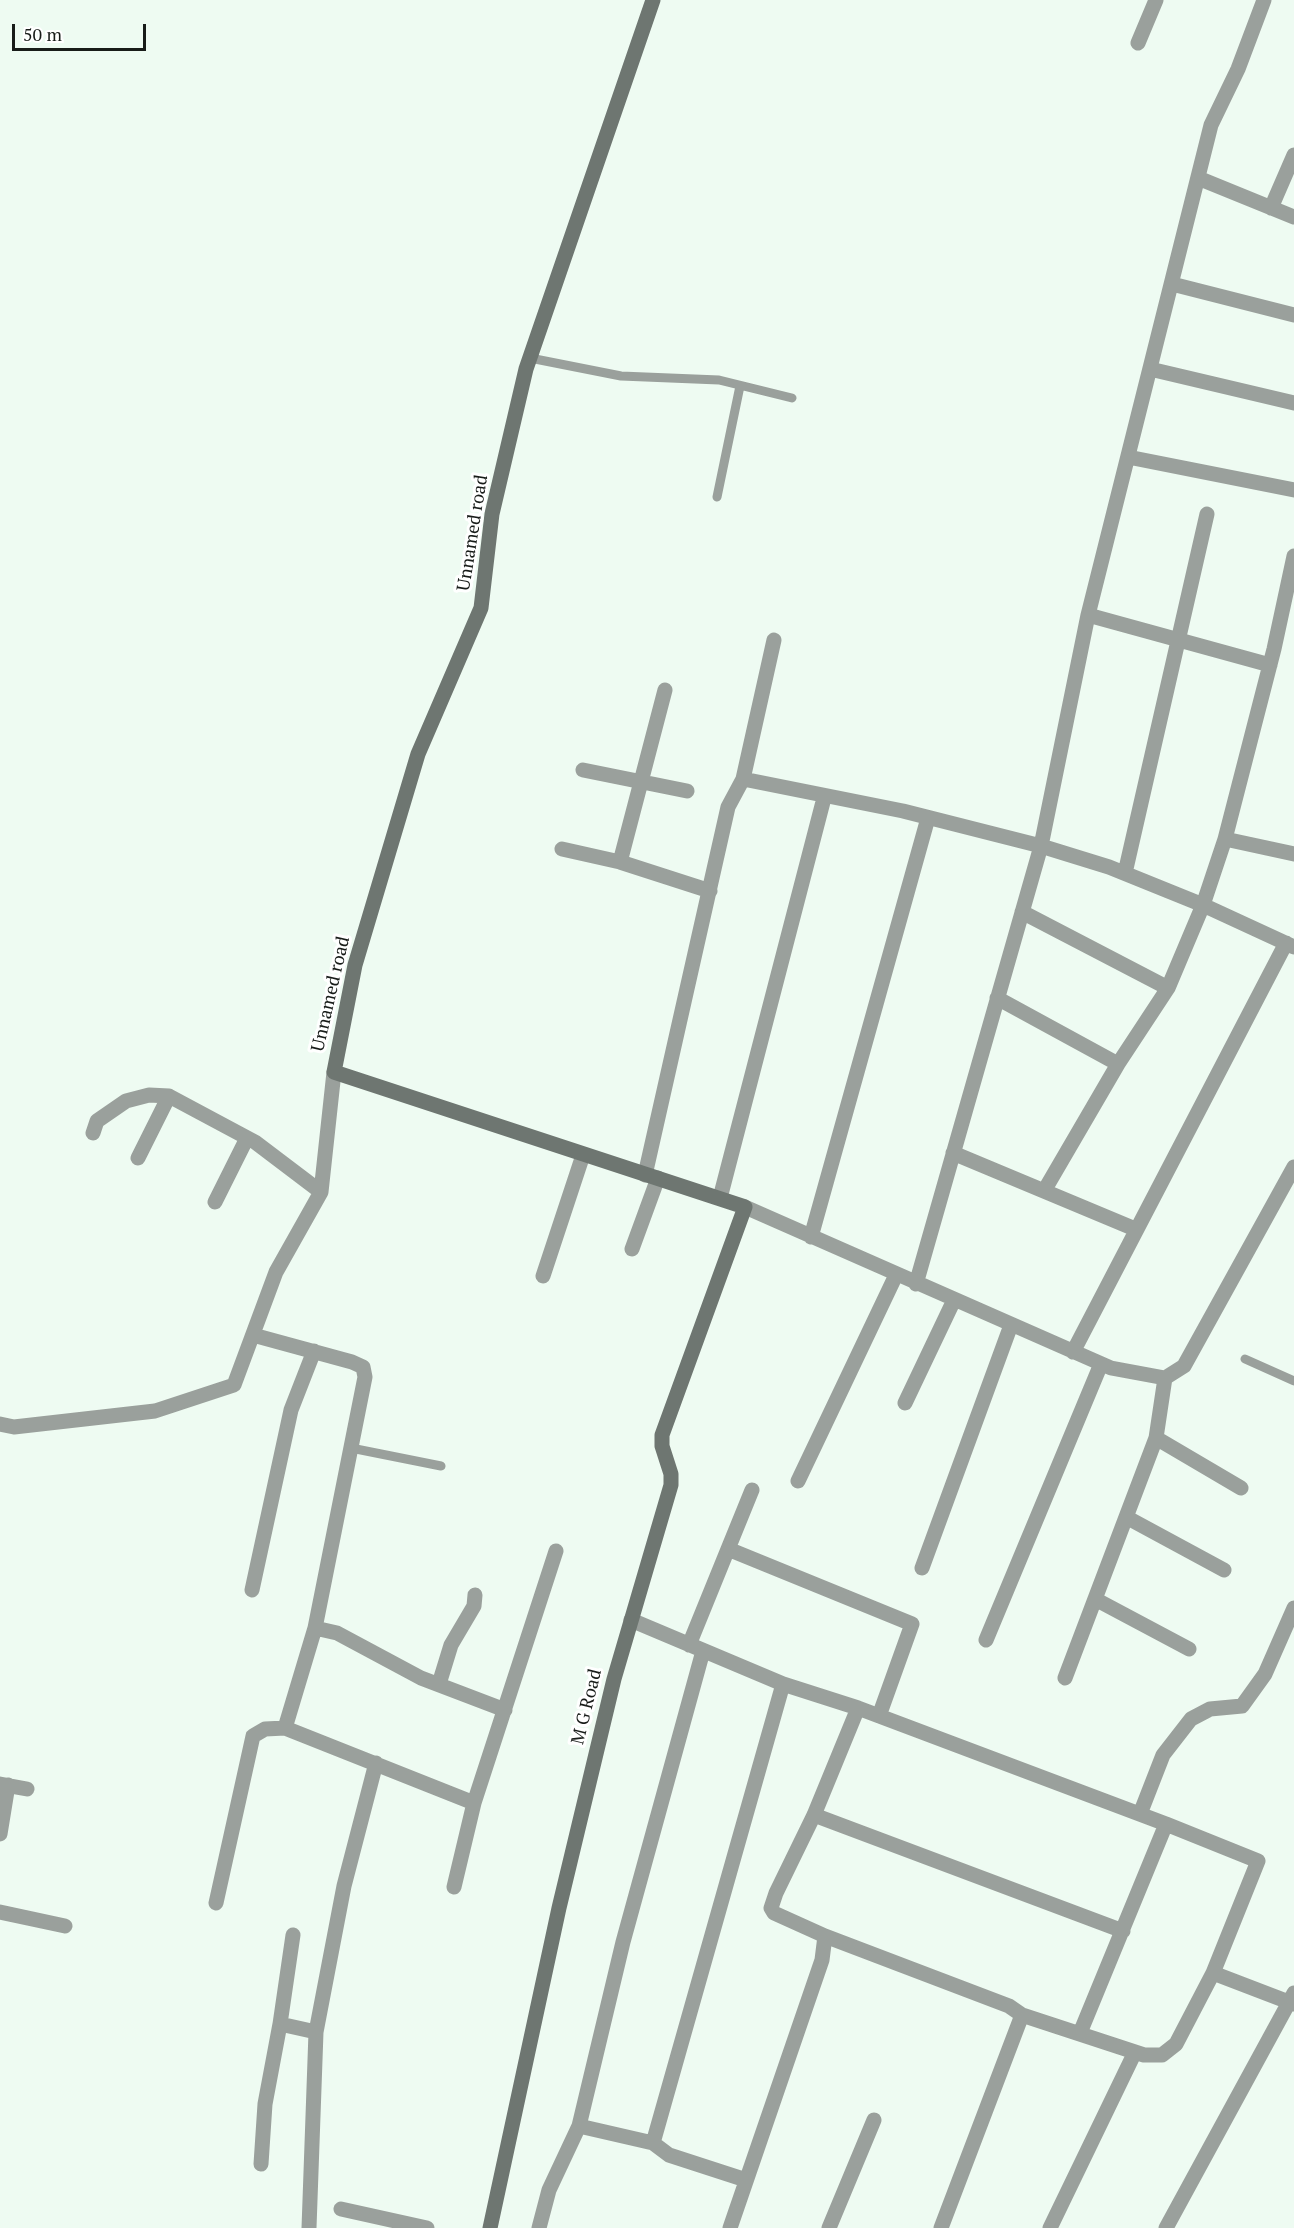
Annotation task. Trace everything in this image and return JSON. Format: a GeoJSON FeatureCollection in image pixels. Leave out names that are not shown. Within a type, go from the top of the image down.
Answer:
{"type":"FeatureCollection","features":[{"type":"Feature","properties":{"kind":"street","name":"Unnamed road"},"geometry":{"type":"LineString","coordinates":[[334,1072],[355,965],[418,754],[481,608],[492,514],[530,358],[653,0]]}},
{"type":"Feature","properties":{"kind":"street"},"geometry":{"type":"LineString","coordinates":[[1138,43],[1156,0]]}},
{"type":"Feature","properties":{"kind":"street"},"geometry":{"type":"LineString","coordinates":[[916,1284],[1041,846],[1088,615],[1212,125],[1238,69],[1264,0]]}},
{"type":"Feature","properties":{"kind":"street"},"geometry":{"type":"LineString","coordinates":[[1271,208],[1294,155]]}},
{"type":"Feature","properties":{"kind":"street"},"geometry":{"type":"LineString","coordinates":[[1198,178],[1294,217]]}},
{"type":"Feature","properties":{"kind":"street"},"geometry":{"type":"LineString","coordinates":[[1172,284],[1294,315]]}},
{"type":"Feature","properties":{"kind":"street"},"geometry":{"type":"LineString","coordinates":[[1150,369],[1294,403]]}},
{"type":"Feature","properties":{"kind":"street"},"geometry":{"type":"LineString","coordinates":[[1128,457],[1294,490]]}},
{"type":"Feature","properties":{"kind":"street"},"geometry":{"type":"LineString","coordinates":[[1125,873],[1207,514]]}},
{"type":"Feature","properties":{"kind":"street"},"geometry":{"type":"LineString","coordinates":[[1044,1191],[1118,1064],[1167,988],[1203,905],[1225,839],[1291,581],[1294,556]]}},
{"type":"Feature","properties":{"kind":"street"},"geometry":{"type":"LineString","coordinates":[[1088,615],[1270,665]]}},
{"type":"Feature","properties":{"kind":"street"},"geometry":{"type":"LineString","coordinates":[[632,1249],[651,1176],[728,807],[743,779],[774,640]]}},
{"type":"Feature","properties":{"kind":"street"},"geometry":{"type":"LineString","coordinates":[[620,862],[665,690]]}},
{"type":"Feature","properties":{"kind":"street"},"geometry":{"type":"LineString","coordinates":[[583,770],[687,791]]}},
{"type":"Feature","properties":{"kind":"street"},"geometry":{"type":"LineString","coordinates":[[743,779],[824,798],[928,818],[1041,846],[1125,873],[1203,905],[1290,945],[1134,1229],[1072,1352]]}},
{"type":"Feature","properties":{"kind":"street"},"geometry":{"type":"LineString","coordinates":[[720,1198],[824,798]]}},
{"type":"Feature","properties":{"kind":"street"},"geometry":{"type":"LineString","coordinates":[[811,1237],[928,818]]}},
{"type":"Feature","properties":{"kind":"street"},"geometry":{"type":"LineString","coordinates":[[1225,839],[1294,854]]}},
{"type":"Feature","properties":{"kind":"street"},"geometry":{"type":"LineString","coordinates":[[562,849],[620,862],[710,891]]}},
{"type":"Feature","properties":{"kind":"street"},"geometry":{"type":"LineString","coordinates":[[1022,912],[1167,988]]}},
{"type":"Feature","properties":{"kind":"street"},"geometry":{"type":"LineString","coordinates":[[997,998],[1118,1064]]}},
{"type":"Feature","properties":{"kind":"street"},"geometry":{"type":"LineString","coordinates":[[0,1424],[14,1427],[155,1412],[234,1385],[276,1272],[321,1192],[334,1072],[720,1198],[1101,1364],[1165,1378],[1184,1366],[1292,1174]]}},
{"type":"Feature","properties":{"kind":"street"},"geometry":{"type":"LineString","coordinates":[[93,1133],[98,1121],[126,1101],[149,1095],[169,1096],[247,1138],[321,1192]]}},
{"type":"Feature","properties":{"kind":"street"},"geometry":{"type":"LineString","coordinates":[[138,1158],[169,1096]]}},
{"type":"Feature","properties":{"kind":"street"},"geometry":{"type":"LineString","coordinates":[[215,1202],[247,1138]]}},
{"type":"Feature","properties":{"kind":"street"},"geometry":{"type":"LineString","coordinates":[[953,1152],[1134,1229]]}},
{"type":"Feature","properties":{"kind":"street"},"geometry":{"type":"LineString","coordinates":[[543,1276],[583,1155]]}},
{"type":"Feature","properties":{"kind":"street","name":"M G Road"},"geometry":{"type":"LineString","coordinates":[[490,2228],[559,1908],[614,1679],[671,1485],[671,1474],[662,1446],[662,1435],[745,1208]]}},
{"type":"Feature","properties":{"kind":"street"},"geometry":{"type":"LineString","coordinates":[[798,1481],[896,1275]]}},
{"type":"Feature","properties":{"kind":"street"},"geometry":{"type":"LineString","coordinates":[[905,1403],[954,1300]]}},
{"type":"Feature","properties":{"kind":"street"},"geometry":{"type":"LineString","coordinates":[[922,1568],[1011,1325]]}},
{"type":"Feature","properties":{"kind":"street"},"geometry":{"type":"LineString","coordinates":[[253,1335],[363,1367],[365,1385],[315,1628],[285,1728]]}},
{"type":"Feature","properties":{"kind":"street"},"geometry":{"type":"LineString","coordinates":[[252,1590],[291,1410],[314,1351]]}},
{"type":"Feature","properties":{"kind":"street"},"geometry":{"type":"LineString","coordinates":[[986,1640],[1101,1364]]}},
{"type":"Feature","properties":{"kind":"street"},"geometry":{"type":"LineString","coordinates":[[1065,1678],[1156,1438],[1165,1378]]}},
{"type":"Feature","properties":{"kind":"street"},"geometry":{"type":"LineString","coordinates":[[1156,1438],[1241,1488]]}},
{"type":"Feature","properties":{"kind":"street"},"geometry":{"type":"LineString","coordinates":[[539,2228],[549,2190],[579,2126],[696,1648],[728,1549],[752,1490]]}},
{"type":"Feature","properties":{"kind":"street"},"geometry":{"type":"LineString","coordinates":[[1126,1517],[1224,1570]]}},
{"type":"Feature","properties":{"kind":"street"},"geometry":{"type":"LineString","coordinates":[[728,1549],[912,1624],[879,1716]]}},
{"type":"Feature","properties":{"kind":"street"},"geometry":{"type":"LineString","coordinates":[[454,1887],[474,1803],[556,1551]]}},
{"type":"Feature","properties":{"kind":"street"},"geometry":{"type":"LineString","coordinates":[[439,1684],[451,1645],[474,1606],[476,1594]]}},
{"type":"Feature","properties":{"kind":"street"},"geometry":{"type":"LineString","coordinates":[[1095,1599],[1189,1649]]}},
{"type":"Feature","properties":{"kind":"street"},"geometry":{"type":"LineString","coordinates":[[1140,1814],[1163,1755],[1191,1719],[1210,1709],[1242,1706],[1265,1674],[1294,1608]]}},
{"type":"Feature","properties":{"kind":"street"},"geometry":{"type":"LineString","coordinates":[[631,1620],[783,1684],[858,1708],[1258,1861],[1213,1973],[1176,2044],[1162,2055],[1144,2055],[1023,2015],[1009,2006],[782,1918],[771,1908],[814,1815],[858,1708]]}},
{"type":"Feature","properties":{"kind":"street"},"geometry":{"type":"LineString","coordinates":[[315,1628],[337,1633],[379,1658],[505,1710]]}},
{"type":"Feature","properties":{"kind":"street"},"geometry":{"type":"LineString","coordinates":[[653,2143],[783,1684]]}},
{"type":"Feature","properties":{"kind":"street"},"geometry":{"type":"LineString","coordinates":[[216,1903],[253,1736],[265,1729],[285,1728],[474,1803]]}},
{"type":"Feature","properties":{"kind":"street"},"geometry":{"type":"LineString","coordinates":[[309,2228],[316,2032],[344,1886],[376,1763]]}},
{"type":"Feature","properties":{"kind":"street"},"geometry":{"type":"LineString","coordinates":[[0,1834],[4,1785],[27,1789]]}},
{"type":"Feature","properties":{"kind":"street"},"geometry":{"type":"LineString","coordinates":[[814,1815],[1123,1931]]}},
{"type":"Feature","properties":{"kind":"street"},"geometry":{"type":"LineString","coordinates":[[1080,2033],[1166,1824]]}},
{"type":"Feature","properties":{"kind":"street"},"geometry":{"type":"LineString","coordinates":[[0,1912],[65,1926]]}},
{"type":"Feature","properties":{"kind":"street"},"geometry":{"type":"LineString","coordinates":[[261,2164],[265,2104],[293,1935]]}},
{"type":"Feature","properties":{"kind":"street"},"geometry":{"type":"LineString","coordinates":[[730,2228],[822,1960],[825,1936]]}},
{"type":"Feature","properties":{"kind":"street"},"geometry":{"type":"LineString","coordinates":[[1166,2228],[1292,2000],[1213,1973]]}},
{"type":"Feature","properties":{"kind":"street"},"geometry":{"type":"LineString","coordinates":[[941,2228],[1023,2015]]}},
{"type":"Feature","properties":{"kind":"street"},"geometry":{"type":"LineString","coordinates":[[280,2024],[316,2032]]}},
{"type":"Feature","properties":{"kind":"street"},"geometry":{"type":"LineString","coordinates":[[1050,2228],[1135,2052]]}},
{"type":"Feature","properties":{"kind":"street"},"geometry":{"type":"LineString","coordinates":[[829,2228],[874,2120]]}},
{"type":"Feature","properties":{"kind":"street"},"geometry":{"type":"LineString","coordinates":[[579,2126],[653,2143],[669,2155],[746,2180]]}},
{"type":"Feature","properties":{"kind":"street"},"geometry":{"type":"LineString","coordinates":[[341,2209],[427,2228]]}},
{"type":"Feature","properties":{"kind":"lane"},"geometry":{"type":"LineString","coordinates":[[530,358],[621,376],[719,380],[792,398]]}},
{"type":"Feature","properties":{"kind":"lane"},"geometry":{"type":"LineString","coordinates":[[717,497],[740,386]]}},
{"type":"Feature","properties":{"kind":"lane"},"geometry":{"type":"LineString","coordinates":[[1245,1359],[1294,1381]]}},
{"type":"Feature","properties":{"kind":"lane"},"geometry":{"type":"LineString","coordinates":[[351,1448],[441,1466]]}}]}
